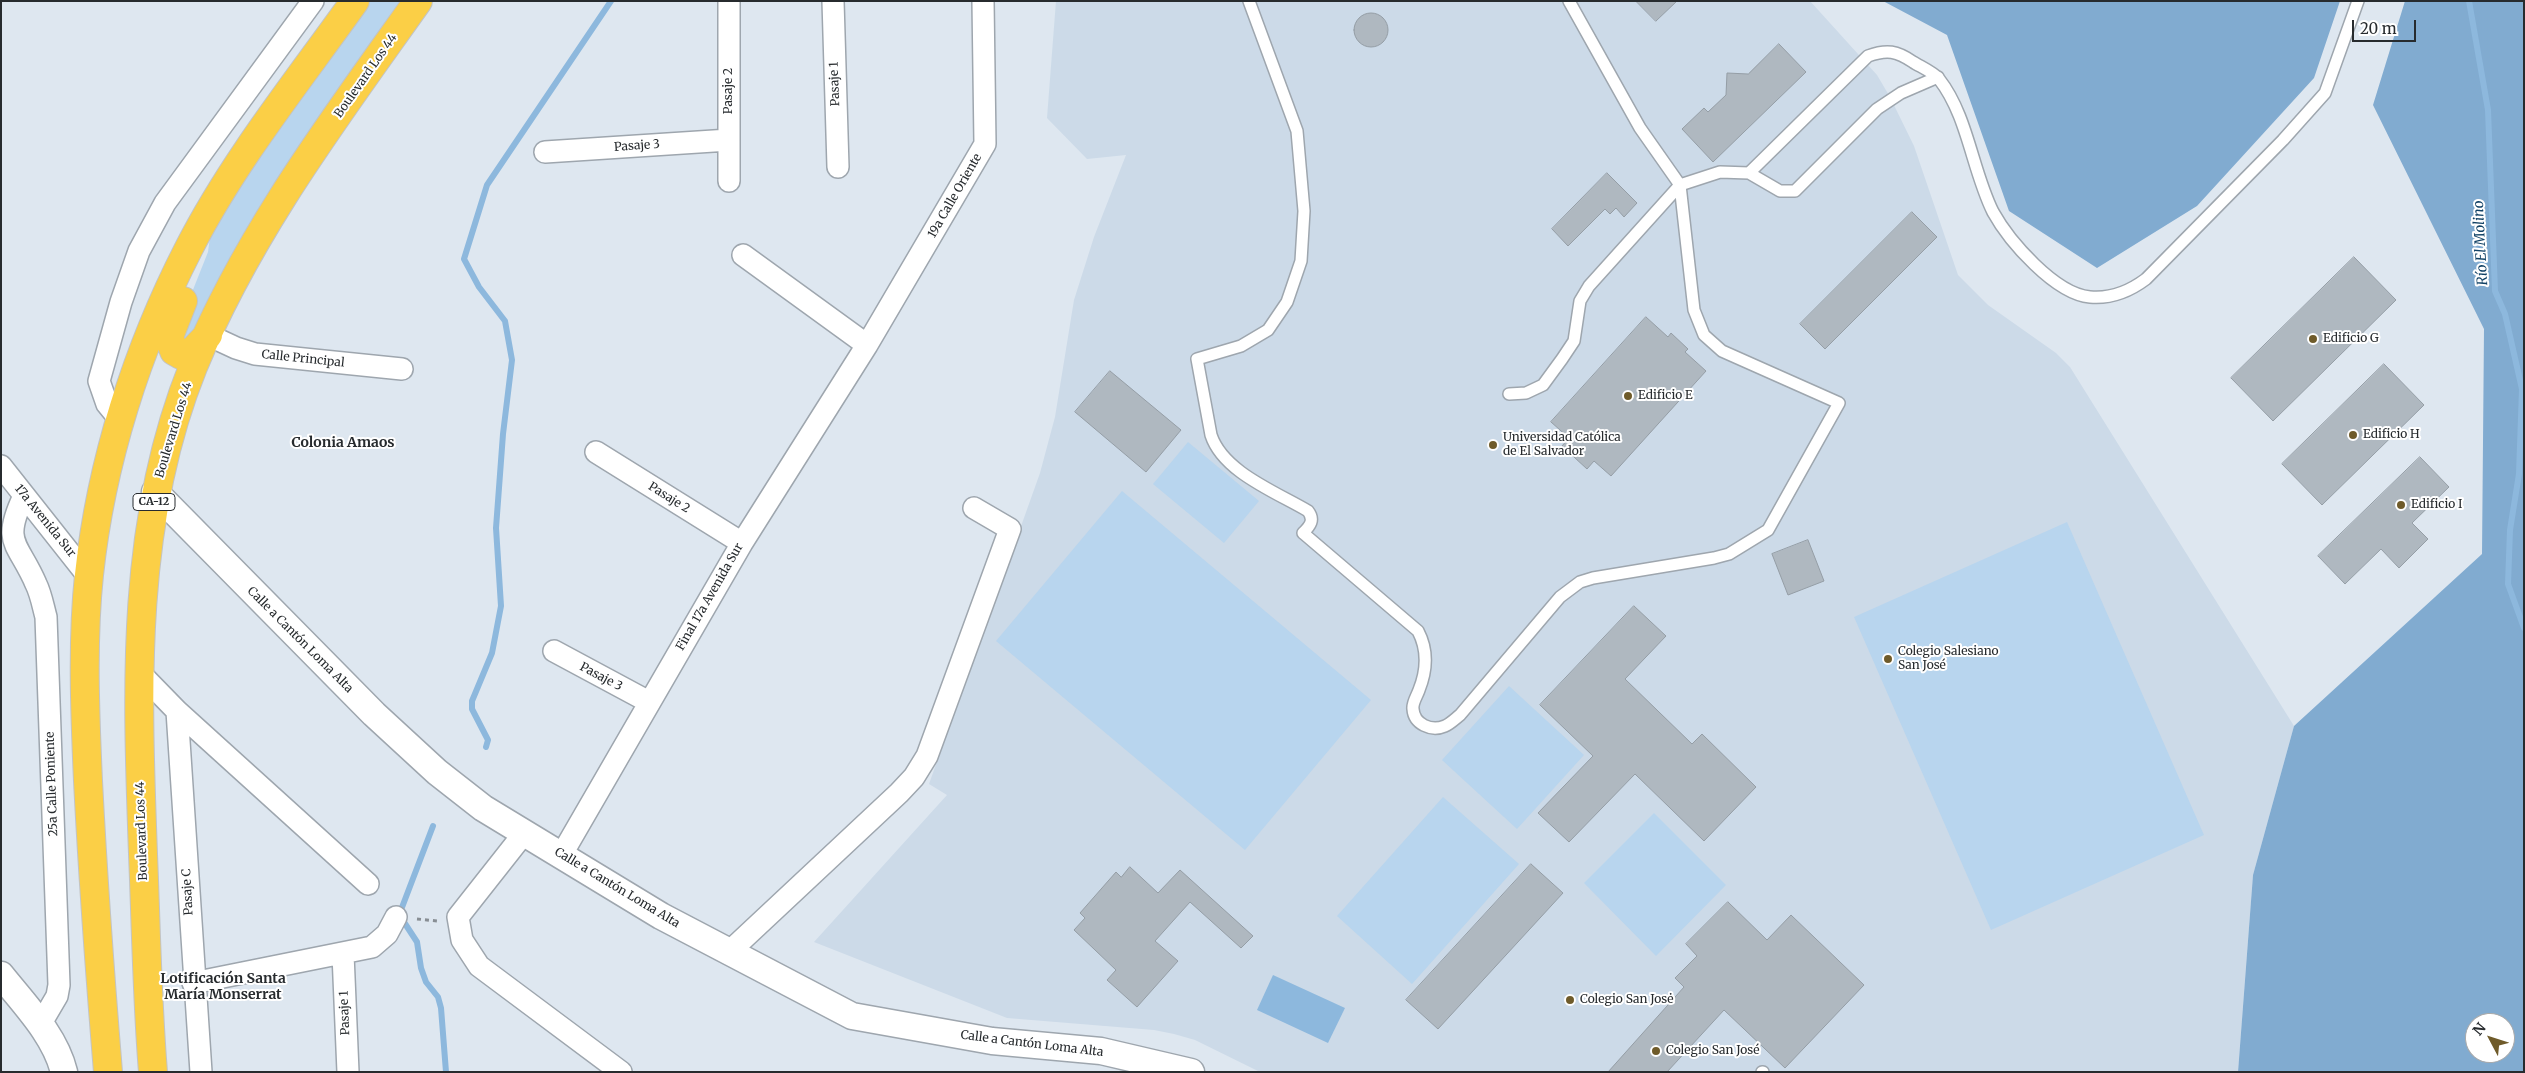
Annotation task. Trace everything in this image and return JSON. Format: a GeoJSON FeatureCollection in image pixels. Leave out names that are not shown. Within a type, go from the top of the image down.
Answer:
{"type":"FeatureCollection","features":[{"type":"Feature","properties":{"kind":"highway"},"geometry":{"type":"LineString","coordinates":[[108,1072],[95,916],[87,743],[88,576],[98,514],[120,420],[136,367],[170,287],[206,216],[236,168],[355,1]]}},
{"type":"Feature","properties":{"kind":"highway","name":"Boulevard Los 44"},"geometry":{"type":"LineString","coordinates":[[153,1072],[138,671],[144,566],[157,485],[193,368],[240,266],[283,194],[418,1]]}},
{"type":"Feature","properties":{"kind":"highway"},"geometry":{"type":"LineString","coordinates":[[206,216],[204,247],[171,328],[170,342],[174,351],[186,355],[194,351],[208,335]]}},
{"type":"Feature","properties":{"kind":"highway"},"geometry":{"type":"LineString","coordinates":[[136,367],[151,358],[157,359],[167,366],[172,375],[155,430],[152,448],[152,462],[157,485]]}},
{"type":"Feature","properties":{"kind":"street"},"geometry":{"type":"LineString","coordinates":[[120,420],[106,404],[99,381],[121,302],[139,251],[170,196],[313,1]]}},
{"type":"Feature","properties":{"kind":"street","name":"Pasaje 2"},"geometry":{"type":"LineString","coordinates":[[729,1],[729,181]]}},
{"type":"Feature","properties":{"kind":"street","name":"Pasaje 1"},"geometry":{"type":"LineString","coordinates":[[832,1],[838,167]]}},
{"type":"Feature","properties":{"kind":"street","name":"19a Calle Oriente"},"geometry":{"type":"LineString","coordinates":[[867,345],[985,144],[984,1]]}},
{"type":"Feature","properties":{"kind":"street","name":"Pasaje 3"},"geometry":{"type":"LineString","coordinates":[[545,152],[729,140]]}},
{"type":"Feature","properties":{"kind":"street"},"geometry":{"type":"LineString","coordinates":[[743,255],[867,345]]}},
{"type":"Feature","properties":{"kind":"street","name":"Calle Principal"},"geometry":{"type":"LineString","coordinates":[[208,335],[236,348],[255,354],[402,369]]}},
{"type":"Feature","properties":{"kind":"street","name":"Final 17a Avenida Sur"},"geometry":{"type":"LineString","coordinates":[[562,854],[648,702],[742,543],[867,345]]}},
{"type":"Feature","properties":{"kind":"street","name":"Pasaje 2"},"geometry":{"type":"LineString","coordinates":[[596,452],[742,543]]}},
{"type":"Feature","properties":{"kind":"street","name":"17a Avenida Sur"},"geometry":{"type":"LineString","coordinates":[[1,466],[88,576]]}},
{"type":"Feature","properties":{"kind":"street","name":"Calle a Cantón Loma Alta"},"geometry":{"type":"LineString","coordinates":[[157,485],[374,714],[437,772],[483,808],[562,854],[661,916],[728,953],[852,1016],[992,1041],[1101,1051],[1191,1072]]}},
{"type":"Feature","properties":{"kind":"street","name":"25a Calle Poniente"},"geometry":{"type":"LineString","coordinates":[[24,496],[15,514],[11,534],[17,550],[37,584],[46,617],[59,985],[57,996],[40,1025]]}},
{"type":"Feature","properties":{"kind":"street"},"geometry":{"type":"LineString","coordinates":[[728,953],[899,793],[914,777],[927,756],[1010,530],[974,508]]}},
{"type":"Feature","properties":{"kind":"street","name":"Pasaje 3"},"geometry":{"type":"LineString","coordinates":[[554,651],[648,702]]}},
{"type":"Feature","properties":{"kind":"street"},"geometry":{"type":"LineString","coordinates":[[138,671],[177,711],[368,884]]}},
{"type":"Feature","properties":{"kind":"street","name":"Pasaje C"},"geometry":{"type":"LineString","coordinates":[[177,711],[193,983],[201,1072]]}},
{"type":"Feature","properties":{"kind":"street"},"geometry":{"type":"LineString","coordinates":[[525,832],[458,917],[462,940],[479,966],[621,1072]]}},
{"type":"Feature","properties":{"kind":"street"},"geometry":{"type":"LineString","coordinates":[[193,983],[372,947],[387,934],[396,918]]}},
{"type":"Feature","properties":{"kind":"street","name":"Pasaje 1"},"geometry":{"type":"LineString","coordinates":[[343,954],[348,1072]]}},
{"type":"Feature","properties":{"kind":"street"},"geometry":{"type":"LineString","coordinates":[[1,975],[40,1025],[53,1046],[64,1072]]}},
{"type":"Feature","properties":{"kind":"lane"},"geometry":{"type":"LineString","coordinates":[[1248,1],[1297,131],[1304,211],[1301,261],[1288,302],[1268,330],[1229,351],[1197,360],[1211,435],[1214,446],[1236,469],[1308,511],[1312,516],[1312,522],[1303,534],[1418,631],[1425,651],[1425,670],[1412,707],[1417,720],[1423,725],[1434,728],[1443,727],[1460,715],[1560,597],[1580,582],[1593,578],[1714,558],[1728,554],[1768,530],[1839,403],[1722,351],[1704,335],[1694,310],[1680,185],[1640,128],[1568,1]]}},
{"type":"Feature","properties":{"kind":"lane"},"geometry":{"type":"LineString","coordinates":[[1749,173],[1868,56],[1881,51],[1898,52],[1938,77],[1955,107],[1994,212],[2017,247],[2050,277],[2070,291],[2090,297],[2110,296],[2128,292],[2146,278],[2283,140],[2325,93],[2358,1]]}},
{"type":"Feature","properties":{"kind":"lane"},"geometry":{"type":"LineString","coordinates":[[1510,394],[1526,393],[1543,385],[1574,341],[1580,302],[1589,286],[1680,185],[1720,172],[1749,173],[1780,191],[1795,191],[1878,109],[1901,93],[1938,77]]}},
{"type":"Feature","properties":{"kind":"shaded area"},"geometry":{"type":"Polygon","coordinates":[[[370,1],[408,1],[197,331],[184,342],[177,330],[208,252],[211,229],[279,125],[370,1]]]}},
{"type":"Feature","properties":{"kind":"shaded area"},"geometry":{"type":"Polygon","coordinates":[[[1056,1],[1810,1],[1877,75],[1890,97],[1914,146],[1958,275],[1988,305],[2056,353],[2070,367],[2294,726],[2253,875],[2238,1072],[1260,1072],[1195,1040],[1174,1034],[1154,1030],[1007,1018],[814,942],[947,795],[929,784],[1040,473],[1055,417],[1074,300],[1094,237],[1126,155],[1087,159],[1047,118],[1056,1]]]}},
{"type":"Feature","properties":{"kind":"shaded area"},"geometry":{"type":"Polygon","coordinates":[[[1883,1],[2340,1],[2314,78],[2197,206],[2097,268],[2009,211],[1947,35],[1883,1]]]}},
{"type":"Feature","properties":{"kind":"shaded area"},"geometry":{"type":"Polygon","coordinates":[[[2405,1],[2524,1],[2524,1072],[2238,1072],[2253,875],[2294,726],[2482,554],[2484,329],[2373,105],[2405,1]]]}},
{"type":"Feature","properties":{"kind":"shaded area"},"geometry":{"type":"Polygon","coordinates":[[[1188,442],[1259,501],[1224,543],[1153,484],[1188,442]]]}},
{"type":"Feature","properties":{"kind":"shaded area"},"geometry":{"type":"Polygon","coordinates":[[[1122,491],[1371,700],[1245,850],[996,641],[1122,491]]]}},
{"type":"Feature","properties":{"kind":"shaded area"},"geometry":{"type":"Polygon","coordinates":[[[2067,522],[2204,835],[1991,930],[1854,617],[2067,522]]]}},
{"type":"Feature","properties":{"kind":"shaded area"},"geometry":{"type":"Polygon","coordinates":[[[1509,686],[1584,755],[1517,829],[1442,760],[1509,686]]]}},
{"type":"Feature","properties":{"kind":"shaded area"},"geometry":{"type":"Polygon","coordinates":[[[1443,797],[1519,864],[1412,984],[1337,916],[1443,797]]]}},
{"type":"Feature","properties":{"kind":"shaded area"},"geometry":{"type":"Polygon","coordinates":[[[1654,813],[1726,885],[1656,956],[1584,883],[1654,813]]]}},
{"type":"Feature","properties":{"kind":"shaded area"},"geometry":{"type":"Polygon","coordinates":[[[1273,975],[1345,1008],[1328,1043],[1257,1010],[1273,975]]]}},
{"type":"Feature","properties":{"kind":"building"},"geometry":{"type":"Polygon","coordinates":[[[1636,1],[1677,1],[1656,21],[1636,1]]]}},
{"type":"Feature","properties":{"kind":"building"},"geometry":{"type":"Polygon","coordinates":[[[1371,13],[1383,18],[1388,30],[1383,42],[1371,47],[1359,42],[1354,30],[1359,18],[1371,13]]]}},
{"type":"Feature","properties":{"kind":"building"},"geometry":{"type":"Polygon","coordinates":[[[1779,44],[1806,72],[1713,162],[1682,129],[1704,108],[1708,112],[1726,95],[1727,73],[1748,74],[1779,44]]]}},
{"type":"Feature","properties":{"kind":"building"},"geometry":{"type":"Polygon","coordinates":[[[1607,173],[1637,203],[1624,217],[1616,208],[1610,214],[1605,209],[1568,246],[1552,229],[1607,173]]]}},
{"type":"Feature","properties":{"kind":"building"},"geometry":{"type":"Polygon","coordinates":[[[1912,212],[1937,237],[1825,349],[1800,324],[1912,212]]]}},
{"type":"Feature","properties":{"kind":"building","name":"Edificio G"},"geometry":{"type":"Polygon","coordinates":[[[2354,257],[2396,300],[2273,421],[2231,378],[2354,257]]]}},
{"type":"Feature","properties":{"kind":"building","name":"Edificio E"},"geometry":{"type":"Polygon","coordinates":[[[1646,317],[1668,337],[1671,333],[1688,349],[1685,352],[1706,371],[1611,476],[1594,461],[1587,469],[1562,446],[1569,438],[1551,422],[1646,317]]]}},
{"type":"Feature","properties":{"kind":"building","name":"Edificio H"},"geometry":{"type":"Polygon","coordinates":[[[2384,364],[2424,405],[2322,505],[2282,464],[2384,364]]]}},
{"type":"Feature","properties":{"kind":"building"},"geometry":{"type":"Polygon","coordinates":[[[1110,371],[1181,430],[1146,472],[1075,412],[1110,371]]]}},
{"type":"Feature","properties":{"kind":"building","name":"Edificio I"},"geometry":{"type":"Polygon","coordinates":[[[2420,457],[2449,487],[2412,523],[2428,539],[2399,568],[2381,549],[2345,584],[2318,556],[2420,457]]]}},
{"type":"Feature","properties":{"kind":"building"},"geometry":{"type":"Polygon","coordinates":[[[1808,540],[1824,581],[1788,595],[1772,554],[1808,540]]]}},
{"type":"Feature","properties":{"kind":"building"},"geometry":{"type":"Polygon","coordinates":[[[1634,606],[1666,636],[1625,679],[1692,744],[1702,734],[1756,787],[1704,841],[1635,774],[1569,842],[1538,813],[1593,756],[1540,705],[1634,606]]]}},
{"type":"Feature","properties":{"kind":"building"},"geometry":{"type":"Polygon","coordinates":[[[1531,864],[1563,893],[1438,1029],[1406,1000],[1531,864]]]}},
{"type":"Feature","properties":{"kind":"building"},"geometry":{"type":"Polygon","coordinates":[[[1130,867],[1158,893],[1180,870],[1253,936],[1241,948],[1190,902],[1155,941],[1178,961],[1137,1007],[1107,980],[1116,970],[1074,930],[1085,918],[1080,913],[1116,872],[1121,877],[1130,867]]]}},
{"type":"Feature","properties":{"kind":"building"},"geometry":{"type":"Polygon","coordinates":[[[1728,902],[1767,940],[1791,915],[1864,985],[1785,1068],[1724,1010],[1667,1072],[1608,1072],[1684,987],[1675,978],[1697,956],[1686,944],[1728,902]]]}},
{"type":"Feature","properties":{"kind":"waterway"},"geometry":{"type":"LineString","coordinates":[[486,747],[488,740],[472,709],[472,701],[492,653],[501,606],[496,528],[503,434],[512,360],[505,321],[479,287],[464,259],[487,185],[611,1]]}},
{"type":"Feature","properties":{"kind":"waterway","name":"Río El Molino"},"geometry":{"type":"LineString","coordinates":[[2469,1],[2488,110],[2495,291],[2505,314],[2522,389],[2519,474],[2510,530],[2508,584],[2524,628]]}},
{"type":"Feature","properties":{"kind":"waterway"},"geometry":{"type":"LineString","coordinates":[[433,826],[401,910],[402,919],[417,942],[421,968],[426,982],[438,997],[441,1008],[446,1072]]}},
{"type":"Feature","properties":{"kind":"place","name":"Edificio G"},"geometry":{"type":"Point","coordinates":[2313,339]}},
{"type":"Feature","properties":{"kind":"place","name":"Edificio E"},"geometry":{"type":"Point","coordinates":[1628,396]}},
{"type":"Feature","properties":{"kind":"place","name":"Edificio H"},"geometry":{"type":"Point","coordinates":[2353,435]}},
{"type":"Feature","properties":{"kind":"place","name":"Universidad Católica de El Salvador"},"geometry":{"type":"Point","coordinates":[1493,445]}},
{"type":"Feature","properties":{"kind":"place","name":"Edificio I"},"geometry":{"type":"Point","coordinates":[2401,505]}},
{"type":"Feature","properties":{"kind":"place","name":"Colegio Salesiano San José"},"geometry":{"type":"Point","coordinates":[1888,659]}},
{"type":"Feature","properties":{"kind":"place","name":"Colegio San Josė"},"geometry":{"type":"Point","coordinates":[1570,1000]}},
{"type":"Feature","properties":{"kind":"place","name":"Colegio San José"},"geometry":{"type":"Point","coordinates":[1656,1051]}},
{"type":"Feature","properties":{"kind":"district","name":"Colonia Amaos"},"geometry":{"type":"Point","coordinates":[343,443]}},
{"type":"Feature","properties":{"kind":"district","name":"Lotificación Santa María Monserrat"},"geometry":{"type":"Point","coordinates":[223,988]}}]}
